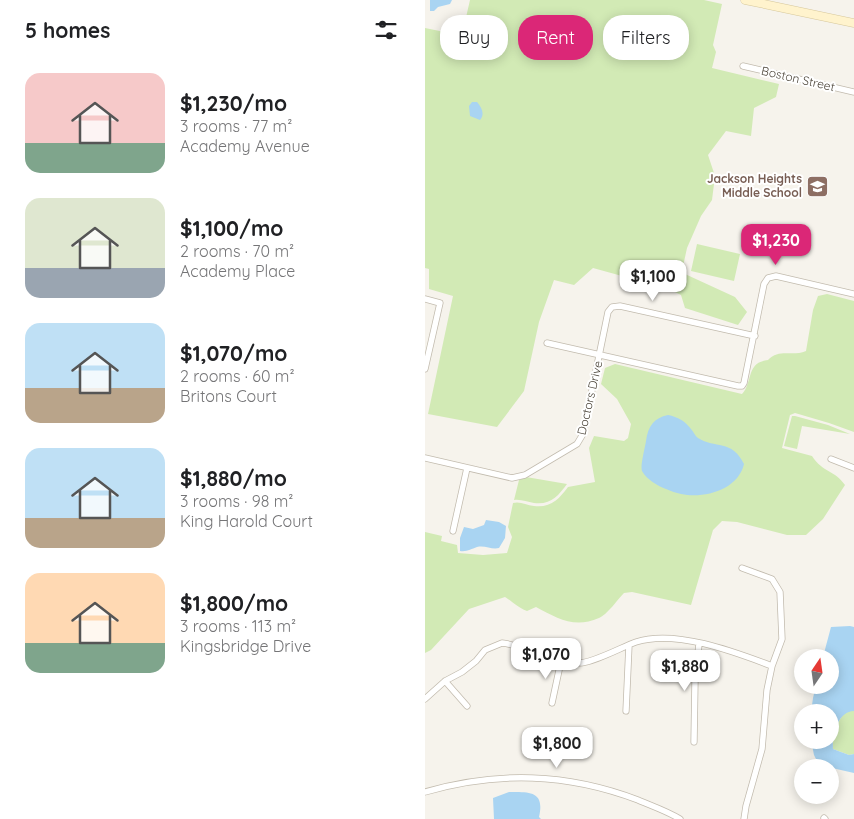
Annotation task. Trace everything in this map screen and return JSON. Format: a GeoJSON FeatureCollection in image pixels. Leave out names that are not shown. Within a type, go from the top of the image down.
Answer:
{"type":"FeatureCollection","features":[{"type":"Feature","properties":{"kind":"main road"},"geometry":{"type":"LineString","coordinates":[[745,0],[772,3],[854,24]]}},
{"type":"Feature","properties":{"kind":"street","name":"Boston Street"},"geometry":{"type":"LineString","coordinates":[[743,66],[854,92]]}},
{"type":"Feature","properties":{"kind":"street"},"geometry":{"type":"LineString","coordinates":[[547,343],[599,355],[608,312],[613,307],[620,306],[755,336],[764,284],[769,278],[776,276],[854,294]]}},
{"type":"Feature","properties":{"kind":"street"},"geometry":{"type":"LineString","coordinates":[[425,299],[440,303],[425,369]]}},
{"type":"Feature","properties":{"kind":"street","name":"Doctors Drive"},"geometry":{"type":"LineString","coordinates":[[425,458],[513,478],[525,475],[577,444],[583,434],[599,355],[742,386],[755,336]]}},
{"type":"Feature","properties":{"kind":"street"},"geometry":{"type":"LineString","coordinates":[[831,459],[854,468]]}},
{"type":"Feature","properties":{"kind":"street"},"geometry":{"type":"LineString","coordinates":[[453,531],[467,468]]}},
{"type":"Feature","properties":{"kind":"street"},"geometry":{"type":"LineString","coordinates":[[742,568],[772,579],[780,592],[782,639],[772,666],[767,690],[762,749],[744,819]]}},
{"type":"Feature","properties":{"kind":"street"},"geometry":{"type":"LineString","coordinates":[[425,699],[445,681],[476,661],[485,650],[502,643],[561,661],[580,663],[655,638],[669,638],[734,651],[772,666]]}},
{"type":"Feature","properties":{"kind":"street"},"geometry":{"type":"LineString","coordinates":[[694,742],[695,681],[699,644]]}},
{"type":"Feature","properties":{"kind":"street"},"geometry":{"type":"LineString","coordinates":[[626,712],[629,646]]}},
{"type":"Feature","properties":{"kind":"street"},"geometry":{"type":"LineString","coordinates":[[551,703],[561,661]]}},
{"type":"Feature","properties":{"kind":"street"},"geometry":{"type":"LineString","coordinates":[[445,681],[467,706]]}},
{"type":"Feature","properties":{"kind":"street"},"geometry":{"type":"LineString","coordinates":[[425,792],[449,785],[484,779],[504,777],[542,778],[603,788],[680,819]]}},
{"type":"Feature","properties":{"kind":"green space"},"geometry":{"type":"Polygon","coordinates":[[[470,0],[704,0],[722,4],[713,45],[716,52],[712,68],[779,84],[776,97],[754,108],[751,136],[726,131],[708,155],[715,176],[712,200],[701,216],[687,248],[682,271],[735,297],[747,312],[738,325],[685,308],[681,295],[669,289],[593,268],[574,285],[554,280],[539,322],[524,391],[497,427],[428,414],[453,296],[429,289],[429,269],[425,268],[425,28],[440,31],[440,60],[508,60],[508,15],[467,15],[470,0]]]}},
{"type":"Feature","properties":{"kind":"green space"},"geometry":{"type":"Polygon","coordinates":[[[697,244],[740,254],[734,281],[691,271],[697,244]]]}},
{"type":"Feature","properties":{"kind":"green space"},"geometry":{"type":"Polygon","coordinates":[[[827,294],[854,301],[854,432],[795,413],[790,415],[782,448],[812,456],[820,466],[841,480],[845,485],[823,519],[806,535],[787,535],[737,522],[722,521],[713,530],[691,605],[632,592],[624,593],[599,618],[590,621],[574,622],[566,621],[536,607],[527,611],[505,597],[469,609],[431,650],[425,653],[425,532],[442,536],[441,541],[457,545],[458,553],[483,555],[507,553],[512,537],[508,527],[513,503],[545,506],[558,499],[568,487],[595,482],[589,448],[594,436],[624,441],[628,438],[631,424],[617,399],[601,384],[605,368],[615,364],[742,394],[756,364],[768,360],[777,354],[806,351],[813,310],[818,296],[827,294]]]}},
{"type":"Feature","properties":{"kind":"green space"},"geometry":{"type":"Polygon","coordinates":[[[792,416],[828,425],[850,434],[802,426],[797,449],[784,446],[792,416]]]}},
{"type":"Feature","properties":{"kind":"green space"},"geometry":{"type":"Polygon","coordinates":[[[526,477],[567,484],[557,496],[545,503],[514,500],[519,480],[526,477]]]}},
{"type":"Feature","properties":{"kind":"green space"},"geometry":{"type":"Polygon","coordinates":[[[847,711],[854,711],[854,754],[849,755],[833,749],[839,749],[839,720],[847,711]]]}},
{"type":"Feature","properties":{"kind":"water"},"geometry":{"type":"Polygon","coordinates":[[[430,0],[452,0],[450,4],[430,11],[430,0]]]}},
{"type":"Feature","properties":{"kind":"water"},"geometry":{"type":"Polygon","coordinates":[[[472,102],[477,102],[483,113],[480,120],[470,116],[469,106],[472,102]]]}},
{"type":"Feature","properties":{"kind":"water"},"geometry":{"type":"Polygon","coordinates":[[[668,415],[684,422],[698,438],[734,451],[744,464],[741,473],[735,480],[719,491],[709,494],[690,495],[663,488],[647,477],[642,471],[642,465],[648,431],[655,421],[668,415]]]}},
{"type":"Feature","properties":{"kind":"water"},"geometry":{"type":"Polygon","coordinates":[[[486,520],[499,522],[506,526],[505,538],[499,548],[477,547],[467,551],[460,551],[460,538],[464,527],[473,529],[484,525],[486,520]]]}},
{"type":"Feature","properties":{"kind":"water"},"geometry":{"type":"Polygon","coordinates":[[[831,627],[854,627],[854,711],[848,712],[839,721],[839,704],[812,704],[814,694],[839,694],[839,649],[825,649],[831,627]]]}},
{"type":"Feature","properties":{"kind":"water"},"geometry":{"type":"Polygon","coordinates":[[[813,749],[833,749],[849,755],[854,754],[854,773],[839,770],[839,759],[816,759],[813,749]]]}},
{"type":"Feature","properties":{"kind":"water"},"geometry":{"type":"Polygon","coordinates":[[[509,792],[529,793],[538,798],[540,802],[539,817],[541,819],[494,819],[493,798],[509,792]]]}},
{"type":"Feature","properties":{"kind":"place","name":"Jackson Heights Middle School"},"geometry":{"type":"Point","coordinates":[818,186]}}]}
